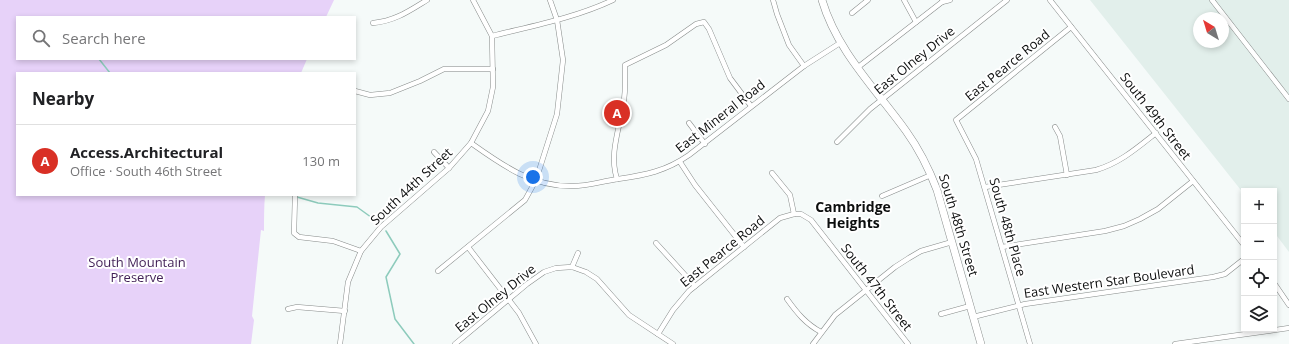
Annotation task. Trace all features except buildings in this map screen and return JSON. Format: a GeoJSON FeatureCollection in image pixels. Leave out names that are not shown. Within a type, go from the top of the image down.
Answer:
{"type":"FeatureCollection","features":[{"type":"Feature","properties":{"kind":"main road","name":"South 48th Street"},"geometry":{"type":"LineString","coordinates":[[822,0],[832,28],[840,43],[857,68],[917,147],[931,175],[937,190],[980,344]]}},
{"type":"Feature","properties":{"kind":"street"},"geometry":{"type":"LineString","coordinates":[[373,23],[400,17],[427,0]]}},
{"type":"Feature","properties":{"kind":"street","name":"South 44th Street"},"geometry":{"type":"LineString","coordinates":[[340,344],[348,282],[361,251],[381,227],[449,168],[471,143],[488,111],[494,87],[492,36],[473,0]]}},
{"type":"Feature","properties":{"kind":"street"},"geometry":{"type":"LineString","coordinates":[[438,271],[525,200],[536,180],[557,114],[563,60],[557,20],[550,0]]}},
{"type":"Feature","properties":{"kind":"street"},"geometry":{"type":"LineString","coordinates":[[492,36],[557,20],[600,6],[613,0]]}},
{"type":"Feature","properties":{"kind":"street"},"geometry":{"type":"LineString","coordinates":[[774,0],[777,14],[789,45],[804,66]]}},
{"type":"Feature","properties":{"kind":"street"},"geometry":{"type":"LineString","coordinates":[[852,13],[868,0]]}},
{"type":"Feature","properties":{"kind":"street"},"geometry":{"type":"LineString","coordinates":[[904,0],[916,22]]}},
{"type":"Feature","properties":{"kind":"street"},"geometry":{"type":"LineString","coordinates":[[857,68],[941,1],[950,0]]}},
{"type":"Feature","properties":{"kind":"street","name":"East Olney Drive"},"geometry":{"type":"LineString","coordinates":[[837,142],[860,118],[1007,0]]}},
{"type":"Feature","properties":{"kind":"street","name":"South 49th Street"},"geometry":{"type":"LineString","coordinates":[[1050,0],[1241,241]]}},
{"type":"Feature","properties":{"kind":"street"},"geometry":{"type":"LineString","coordinates":[[1212,0],[1289,99]]}},
{"type":"Feature","properties":{"kind":"street"},"geometry":{"type":"LineString","coordinates":[[617,179],[614,156],[624,104],[625,65],[666,45],[696,24],[704,22],[709,29],[730,78],[751,106]]}},
{"type":"Feature","properties":{"kind":"street","name":"East Pearce Road"},"geometry":{"type":"LineString","coordinates":[[956,120],[1071,27]]}},
{"type":"Feature","properties":{"kind":"street","name":"East Mineral Road"},"geometry":{"type":"LineString","coordinates":[[471,143],[507,168],[521,175],[561,186],[574,186],[650,174],[680,162],[804,66],[840,43]]}},
{"type":"Feature","properties":{"kind":"street"},"geometry":{"type":"LineString","coordinates":[[356,91],[370,95],[390,93],[420,81],[444,69],[493,69]]}},
{"type":"Feature","properties":{"kind":"street","name":"South 48th Place"},"geometry":{"type":"LineString","coordinates":[[956,120],[976,159],[986,188],[1018,306],[1030,344]]}},
{"type":"Feature","properties":{"kind":"street"},"geometry":{"type":"LineString","coordinates":[[688,122],[704,144]]}},
{"type":"Feature","properties":{"kind":"street"},"geometry":{"type":"LineString","coordinates":[[1055,127],[1060,136],[1067,175]]}},
{"type":"Feature","properties":{"kind":"street"},"geometry":{"type":"LineString","coordinates":[[986,188],[1096,170],[1110,166],[1122,159],[1156,133]]}},
{"type":"Feature","properties":{"kind":"street"},"geometry":{"type":"LineString","coordinates":[[434,152],[449,168]]}},
{"type":"Feature","properties":{"kind":"street"},"geometry":{"type":"LineString","coordinates":[[680,162],[695,185],[744,247]]}},
{"type":"Feature","properties":{"kind":"street"},"geometry":{"type":"LineString","coordinates":[[772,173],[790,195],[794,214]]}},
{"type":"Feature","properties":{"kind":"street"},"geometry":{"type":"LineString","coordinates":[[882,196],[931,175]]}},
{"type":"Feature","properties":{"kind":"street"},"geometry":{"type":"LineString","coordinates":[[1002,247],[1105,231],[1124,226],[1140,220],[1158,209],[1193,181]]}},
{"type":"Feature","properties":{"kind":"street"},"geometry":{"type":"LineString","coordinates":[[295,196],[294,233],[299,237],[333,241],[361,251]]}},
{"type":"Feature","properties":{"kind":"street","name":"East Pearce Road"},"geometry":{"type":"LineString","coordinates":[[658,334],[680,301],[694,286],[780,218],[794,214]]}},
{"type":"Feature","properties":{"kind":"street","name":"South 47th Street"},"geometry":{"type":"LineString","coordinates":[[794,214],[801,214],[811,220],[908,344]]}},
{"type":"Feature","properties":{"kind":"street"},"geometry":{"type":"LineString","coordinates":[[813,344],[835,315],[909,258],[921,251],[952,242]]}},
{"type":"Feature","properties":{"kind":"street"},"geometry":{"type":"LineString","coordinates":[[656,243],[694,286]]}},
{"type":"Feature","properties":{"kind":"street"},"geometry":{"type":"LineString","coordinates":[[468,247],[509,299],[536,344]]}},
{"type":"Feature","properties":{"kind":"street"},"geometry":{"type":"LineString","coordinates":[[578,252],[572,267],[586,272],[597,279],[629,315],[673,344]]}},
{"type":"Feature","properties":{"kind":"street","name":"East Western Star Boulevard"},"geometry":{"type":"LineString","coordinates":[[973,317],[1018,306],[1214,277],[1224,274],[1243,260]]}},
{"type":"Feature","properties":{"kind":"street","name":"East Olney Drive"},"geometry":{"type":"LineString","coordinates":[[455,344],[544,272],[556,268],[572,267]]}},
{"type":"Feature","properties":{"kind":"street"},"geometry":{"type":"LineString","coordinates":[[1277,287],[1289,305]]}},
{"type":"Feature","properties":{"kind":"street"},"geometry":{"type":"LineString","coordinates":[[787,299],[801,318],[821,332]]}},
{"type":"Feature","properties":{"kind":"street"},"geometry":{"type":"LineString","coordinates":[[941,314],[970,306]]}},
{"type":"Feature","properties":{"kind":"street"},"geometry":{"type":"LineString","coordinates":[[288,309],[297,307],[345,311]]}},
{"type":"Feature","properties":{"kind":"street"},"geometry":{"type":"LineString","coordinates":[[1175,344],[1289,328]]}},
{"type":"Feature","properties":{"kind":"shaded area"},"geometry":{"type":"Polygon","coordinates":[[[1090,0],[1289,0],[1289,252],[1277,236],[1277,188],[1241,188],[1241,190],[1090,0]]]}},
{"type":"Feature","properties":{"kind":"green space","name":"South Mountain Preserve"},"geometry":{"type":"Polygon","coordinates":[[[0,0],[334,0],[326,16],[16,16],[16,60],[307,60],[301,72],[16,72],[16,196],[265,196],[264,231],[261,230],[252,316],[254,320],[251,344],[0,344],[0,0]]]}},
{"type":"Feature","properties":{"kind":"waterway"},"geometry":{"type":"LineString","coordinates":[[100,60],[109,72]]}},
{"type":"Feature","properties":{"kind":"waterway"},"geometry":{"type":"LineString","coordinates":[[297,197],[318,203],[357,207],[375,220]]}},
{"type":"Feature","properties":{"kind":"waterway"},"geometry":{"type":"LineString","coordinates":[[386,231],[400,254],[386,277],[395,319],[414,344]]}},
{"type":"Feature","properties":{"kind":"place","name":"Access.Architectural"},"geometry":{"type":"Point","coordinates":[617,113]}},
{"type":"Feature","properties":{"kind":"district","name":"Cambridge Heights"},"geometry":{"type":"Point","coordinates":[853,214]}}]}
